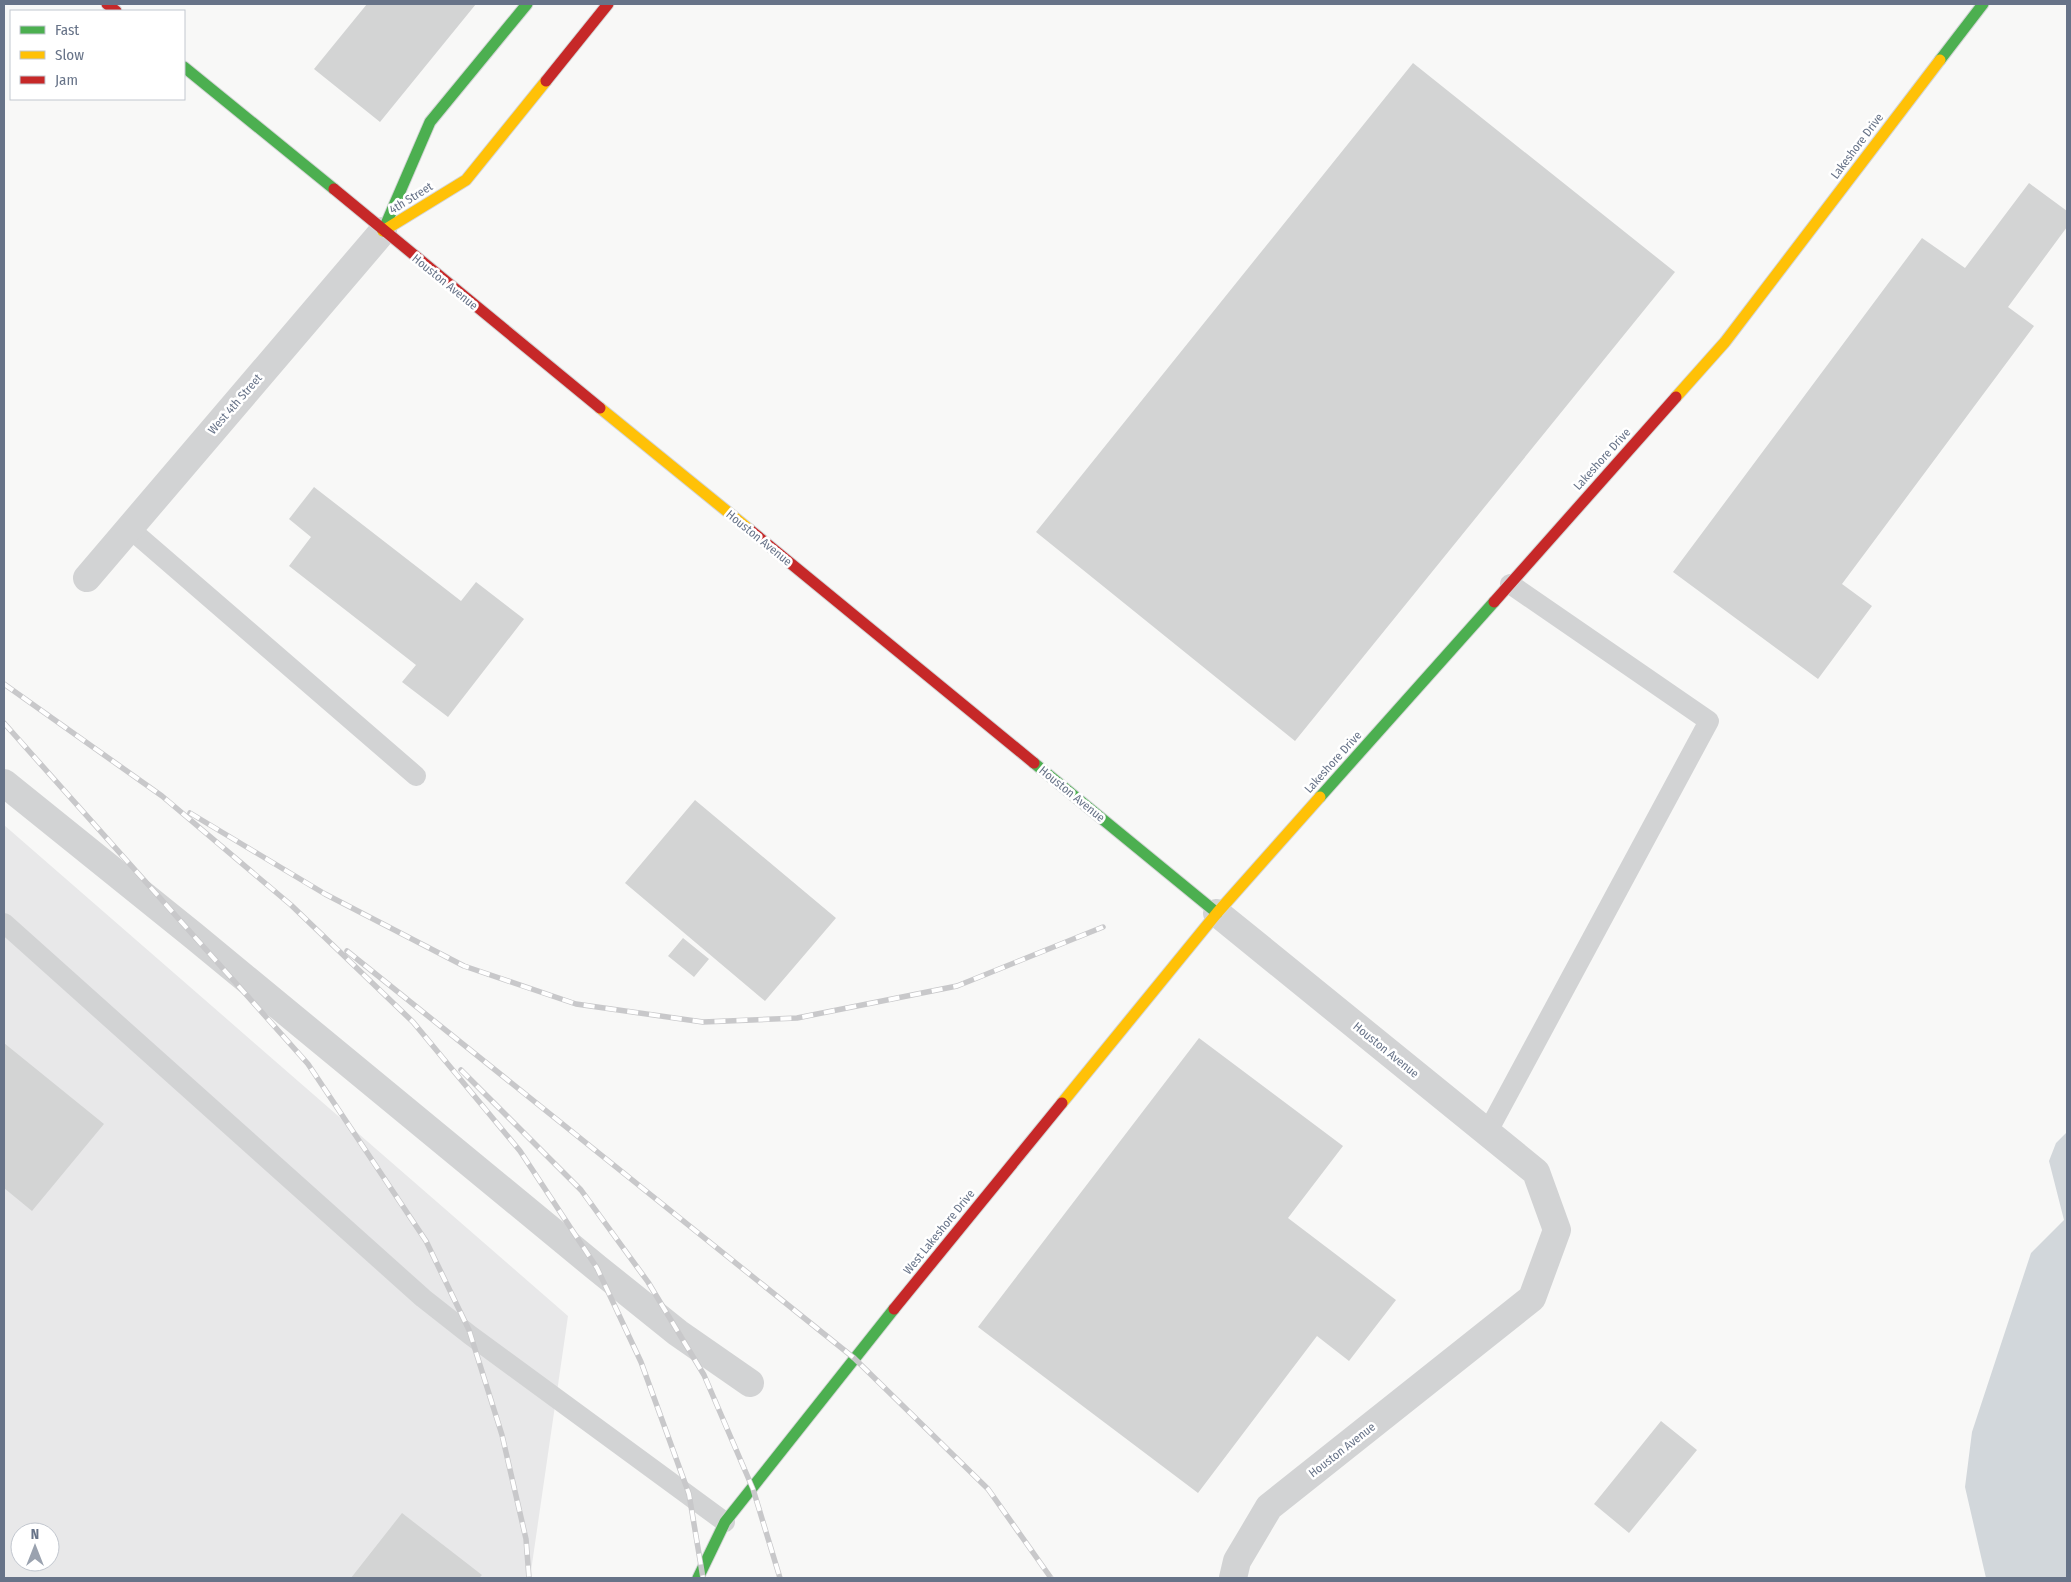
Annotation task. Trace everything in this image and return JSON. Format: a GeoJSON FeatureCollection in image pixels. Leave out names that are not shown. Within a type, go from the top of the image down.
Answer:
{"type":"FeatureCollection","features":[{"type":"Feature","properties":{"kind":"street","name":"4th Street"},"geometry":{"type":"LineString","coordinates":[[383,231],[430,122],[527,4]]}},
{"type":"Feature","properties":{"kind":"street","name":"4th Street"},"geometry":{"type":"LineString","coordinates":[[383,231],[466,180],[608,4]]}},
{"type":"Feature","properties":{"kind":"street","name":"Lakeshore Drive"},"geometry":{"type":"LineString","coordinates":[[1217,913],[1725,342],[1983,4]]}},
{"type":"Feature","properties":{"kind":"street","name":"Houston Avenue"},"geometry":{"type":"LineString","coordinates":[[185,68],[1536,1172],[1557,1230],[1532,1298],[1269,1507],[1237,1561],[1234,1578]]}},
{"type":"Feature","properties":{"kind":"street","name":"West 4th Street"},"geometry":{"type":"LineString","coordinates":[[87,578],[383,231]]}},
{"type":"Feature","properties":{"kind":"street"},"geometry":{"type":"LineString","coordinates":[[4,783],[194,936],[612,1280],[678,1333],[750,1384]]}},
{"type":"Feature","properties":{"kind":"street","name":"West Lakeshore Drive"},"geometry":{"type":"LineString","coordinates":[[698,1578],[725,1522],[854,1358],[1217,913]]}},
{"type":"Feature","properties":{"kind":"lane"},"geometry":{"type":"LineString","coordinates":[[129,528],[416,776]]}},
{"type":"Feature","properties":{"kind":"lane"},"geometry":{"type":"LineString","coordinates":[[1488,1133],[1709,721],[1510,584]]}},
{"type":"Feature","properties":{"kind":"lane"},"geometry":{"type":"LineString","coordinates":[[4,923],[423,1298],[725,1522]]}},
{"type":"Feature","properties":{"kind":"shaded area"},"geometry":{"type":"Polygon","coordinates":[[[4,825],[568,1316],[530,1578],[4,1578],[4,825]]]}},
{"type":"Feature","properties":{"kind":"shaded area"},"geometry":{"type":"Polygon","coordinates":[[[2067,1132],[2067,1578],[1986,1578],[1965,1487],[1972,1432],[2031,1253],[2064,1220],[2049,1161],[2056,1143],[2067,1132]]]}},
{"type":"Feature","properties":{"kind":"building"},"geometry":{"type":"Polygon","coordinates":[[[367,4],[476,4],[380,122],[314,69],[367,4]]]}},
{"type":"Feature","properties":{"kind":"building"},"geometry":{"type":"Polygon","coordinates":[[[1413,63],[1675,272],[1295,741],[1036,532],[1413,63]]]}},
{"type":"Feature","properties":{"kind":"building"},"geometry":{"type":"Polygon","coordinates":[[[2029,183],[2067,211],[2067,227],[2008,307],[2034,326],[1842,584],[1872,606],[1818,679],[1673,572],[1922,238],[1965,268],[2029,183]]]}},
{"type":"Feature","properties":{"kind":"building"},"geometry":{"type":"Polygon","coordinates":[[[314,487],[461,601],[476,582],[524,619],[448,717],[402,682],[416,665],[289,566],[311,537],[289,519],[314,487]]]}},
{"type":"Feature","properties":{"kind":"building"},"geometry":{"type":"Polygon","coordinates":[[[695,800],[836,918],[765,1001],[625,883],[695,800]]]}},
{"type":"Feature","properties":{"kind":"building"},"geometry":{"type":"Polygon","coordinates":[[[683,938],[709,959],[694,977],[668,956],[683,938]]]}},
{"type":"Feature","properties":{"kind":"building"},"geometry":{"type":"Polygon","coordinates":[[[1199,1038],[1343,1146],[1288,1218],[1396,1300],[1349,1361],[1317,1336],[1198,1493],[978,1327],[1199,1038]]]}},
{"type":"Feature","properties":{"kind":"building"},"geometry":{"type":"Polygon","coordinates":[[[4,1043],[104,1124],[32,1211],[4,1188],[4,1043]]]}},
{"type":"Feature","properties":{"kind":"building"},"geometry":{"type":"Polygon","coordinates":[[[1661,1421],[1697,1450],[1629,1533],[1594,1504],[1661,1421]]]}},
{"type":"Feature","properties":{"kind":"building"},"geometry":{"type":"Polygon","coordinates":[[[402,1513],[482,1575],[479,1578],[351,1578],[402,1513]]]}},
{"type":"Feature","properties":{"kind":"railway"},"geometry":{"type":"LineString","coordinates":[[4,684],[162,796],[291,905],[413,1022],[520,1151],[597,1268],[641,1362],[689,1494],[703,1578]]}},
{"type":"Feature","properties":{"kind":"railway"},"geometry":{"type":"LineString","coordinates":[[4,723],[308,1064],[426,1241],[469,1330],[502,1435],[526,1539],[529,1578]]}},
{"type":"Feature","properties":{"kind":"railway"},"geometry":{"type":"LineString","coordinates":[[190,813],[325,894],[464,966],[576,1004],[703,1022],[797,1018],[957,986],[1103,927]]}},
{"type":"Feature","properties":{"kind":"railway"},"geometry":{"type":"LineString","coordinates":[[347,951],[854,1358],[988,1489],[1051,1578]]}},
{"type":"Feature","properties":{"kind":"railway"},"geometry":{"type":"LineString","coordinates":[[461,1070],[581,1190],[648,1282],[704,1375],[753,1489],[780,1578]]}},
{"type":"Feature","properties":{"kind":"traffic: fast"},"geometry":{"type":"LineString","coordinates":[[383,231],[430,122],[527,4]]}},
{"type":"Feature","properties":{"kind":"traffic: fast"},"geometry":{"type":"LineString","coordinates":[[1940,60],[1983,4]]}},
{"type":"Feature","properties":{"kind":"traffic: fast"},"geometry":{"type":"LineString","coordinates":[[185,68],[334,189]]}},
{"type":"Feature","properties":{"kind":"traffic: fast"},"geometry":{"type":"LineString","coordinates":[[1320,797],[1494,602]]}},
{"type":"Feature","properties":{"kind":"traffic: fast"},"geometry":{"type":"LineString","coordinates":[[1034,763],[1217,913]]}},
{"type":"Feature","properties":{"kind":"traffic: fast"},"geometry":{"type":"LineString","coordinates":[[698,1578],[725,1522],[894,1309]]}},
{"type":"Feature","properties":{"kind":"traffic: slow"},"geometry":{"type":"LineString","coordinates":[[1676,397],[1725,342],[1940,60]]}},
{"type":"Feature","properties":{"kind":"traffic: slow"},"geometry":{"type":"LineString","coordinates":[[383,231],[466,180],[546,81]]}},
{"type":"Feature","properties":{"kind":"traffic: slow"},"geometry":{"type":"LineString","coordinates":[[600,408],[750,530]]}},
{"type":"Feature","properties":{"kind":"traffic: slow"},"geometry":{"type":"LineString","coordinates":[[1062,1103],[1217,913],[1320,797]]}},
{"type":"Feature","properties":{"kind":"traffic: jam"},"geometry":{"type":"LineString","coordinates":[[107,4],[115,10]]}},
{"type":"Feature","properties":{"kind":"traffic: jam"},"geometry":{"type":"LineString","coordinates":[[546,81],[608,4]]}},
{"type":"Feature","properties":{"kind":"traffic: jam"},"geometry":{"type":"LineString","coordinates":[[334,189],[600,408]]}},
{"type":"Feature","properties":{"kind":"traffic: jam"},"geometry":{"type":"LineString","coordinates":[[1494,602],[1676,397]]}},
{"type":"Feature","properties":{"kind":"traffic: jam"},"geometry":{"type":"LineString","coordinates":[[750,530],[1034,763]]}},
{"type":"Feature","properties":{"kind":"traffic: jam"},"geometry":{"type":"LineString","coordinates":[[894,1309],[1062,1103]]}}]}
